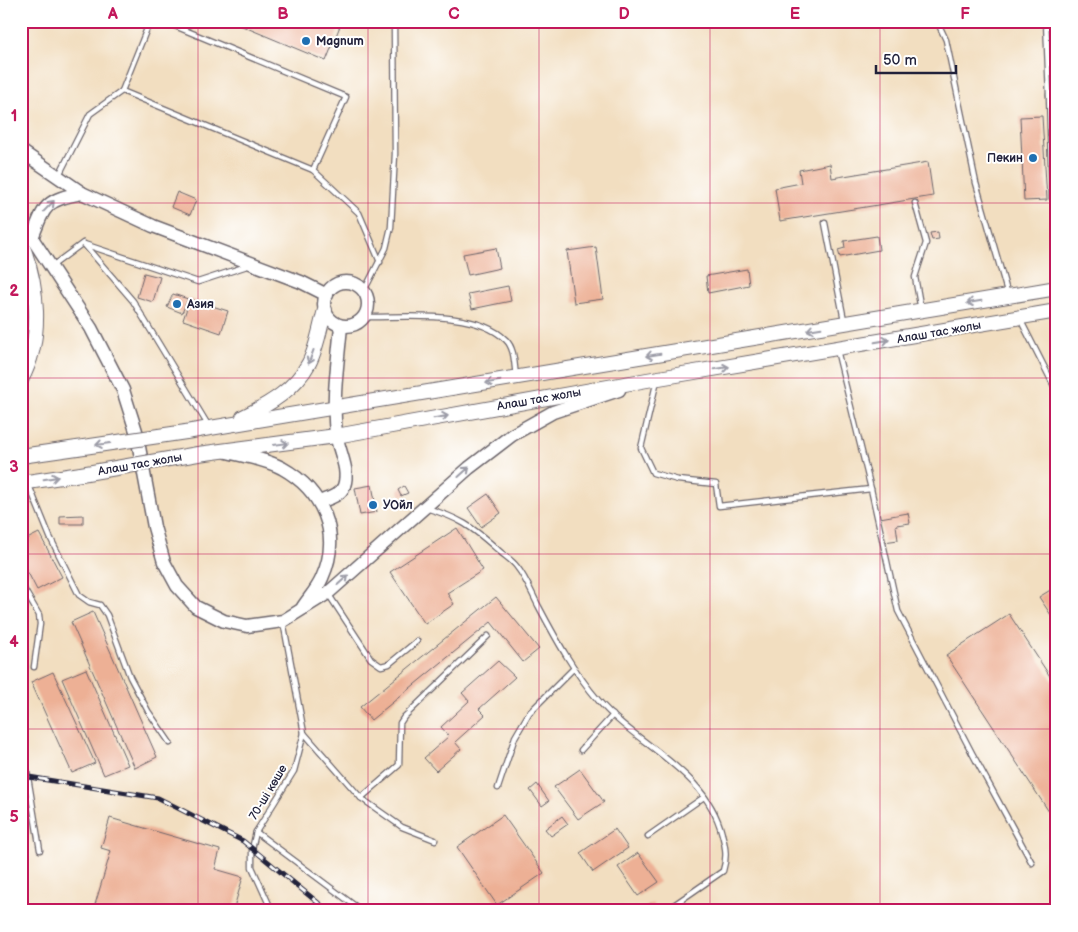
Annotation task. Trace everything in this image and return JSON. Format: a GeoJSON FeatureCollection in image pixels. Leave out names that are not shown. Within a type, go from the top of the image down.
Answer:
{"type":"FeatureCollection","features":[{"type":"Feature","properties":{"kind":"main road"},"geometry":{"type":"LineString","coordinates":[[21,151],[82,193],[153,226],[301,282],[326,295]]}},
{"type":"Feature","properties":{"kind":"main road"},"geometry":{"type":"LineString","coordinates":[[27,240],[49,203],[59,197],[82,193]]}},
{"type":"Feature","properties":{"kind":"main road"},"geometry":{"type":"LineString","coordinates":[[21,225],[27,240],[34,284],[36,313],[34,340],[21,380]]}},
{"type":"Feature","properties":{"kind":"main road"},"geometry":{"type":"LineString","coordinates":[[27,240],[51,266],[90,328],[122,390],[136,431],[154,527],[164,562],[177,586],[196,607],[224,621],[247,626],[283,621],[303,607],[328,594],[469,468],[512,435],[553,412],[653,379]]}},
{"type":"Feature","properties":{"kind":"main road"},"geometry":{"type":"LineString","coordinates":[[225,425],[267,406],[292,386],[310,362],[325,310],[326,295],[331,289],[344,283],[352,283],[364,291],[368,304],[364,317],[354,325],[341,326],[331,320],[325,310]]}},
{"type":"Feature","properties":{"kind":"main road","name":"Алаш тас жолы"},"geometry":{"type":"LineString","coordinates":[[21,456],[186,432],[1057,288]]}},
{"type":"Feature","properties":{"kind":"main road","name":"Алаш тас жолы"},"geometry":{"type":"LineString","coordinates":[[25,482],[198,454],[336,436],[653,379],[1057,311]]}},
{"type":"Feature","properties":{"kind":"main road"},"geometry":{"type":"LineString","coordinates":[[319,502],[341,492],[344,485],[345,468],[336,436],[334,407],[341,326]]}},
{"type":"Feature","properties":{"kind":"main road"},"geometry":{"type":"LineString","coordinates":[[226,451],[260,459],[282,468],[304,484],[319,502],[330,528],[330,550],[322,579],[303,607]]}},
{"type":"Feature","properties":{"kind":"lane"},"geometry":{"type":"LineString","coordinates":[[58,177],[90,114],[122,91],[150,21]]}},
{"type":"Feature","properties":{"kind":"lane"},"geometry":{"type":"LineString","coordinates":[[163,21],[346,97],[313,170]]}},
{"type":"Feature","properties":{"kind":"lane"},"geometry":{"type":"LineString","coordinates":[[364,291],[386,248],[391,227],[395,163],[394,21]]}},
{"type":"Feature","properties":{"kind":"lane"},"geometry":{"type":"LineString","coordinates":[[937,21],[946,40],[976,183],[1009,296]]}},
{"type":"Feature","properties":{"kind":"lane"},"geometry":{"type":"LineString","coordinates":[[1046,21],[1052,198],[1057,198]]}},
{"type":"Feature","properties":{"kind":"lane"},"geometry":{"type":"LineString","coordinates":[[122,91],[313,170],[359,213],[380,262]]}},
{"type":"Feature","properties":{"kind":"lane"},"geometry":{"type":"LineString","coordinates":[[1049,95],[1057,94]]}},
{"type":"Feature","properties":{"kind":"lane"},"geometry":{"type":"LineString","coordinates":[[1051,168],[1057,168]]}},
{"type":"Feature","properties":{"kind":"lane"},"geometry":{"type":"LineString","coordinates":[[916,203],[926,243],[915,276],[921,311]]}},
{"type":"Feature","properties":{"kind":"lane"},"geometry":{"type":"LineString","coordinates":[[825,223],[844,324]]}},
{"type":"Feature","properties":{"kind":"lane"},"geometry":{"type":"LineString","coordinates":[[82,243],[198,282],[253,264]]}},
{"type":"Feature","properties":{"kind":"lane"},"geometry":{"type":"LineString","coordinates":[[51,266],[82,243]]}},
{"type":"Feature","properties":{"kind":"lane"},"geometry":{"type":"LineString","coordinates":[[82,243],[133,301],[210,428]]}},
{"type":"Feature","properties":{"kind":"lane"},"geometry":{"type":"LineString","coordinates":[[364,317],[458,319],[485,326],[506,340],[513,351],[516,378]]}},
{"type":"Feature","properties":{"kind":"lane"},"geometry":{"type":"LineString","coordinates":[[1020,318],[1054,386],[1057,386]]}},
{"type":"Feature","properties":{"kind":"lane"},"geometry":{"type":"LineString","coordinates":[[837,349],[898,611],[972,753],[1032,862]]}},
{"type":"Feature","properties":{"kind":"lane"},"geometry":{"type":"LineString","coordinates":[[653,379],[641,448],[653,473],[678,480],[716,484],[719,506],[871,489]]}},
{"type":"Feature","properties":{"kind":"lane"},"geometry":{"type":"LineString","coordinates":[[25,482],[79,595],[89,602],[100,605],[107,615],[130,677],[148,711],[170,743]]}},
{"type":"Feature","properties":{"kind":"lane"},"geometry":{"type":"LineString","coordinates":[[424,508],[454,516],[470,526],[517,567],[565,656],[597,699],[613,715],[677,768],[704,797],[720,825],[726,851],[726,862],[723,871],[668,909]]}},
{"type":"Feature","properties":{"kind":"lane"},"geometry":{"type":"LineString","coordinates":[[21,584],[39,615],[40,624],[34,667]]}},
{"type":"Feature","properties":{"kind":"lane"},"geometry":{"type":"LineString","coordinates":[[328,594],[371,659],[381,666],[389,664],[417,641]]}},
{"type":"Feature","properties":{"kind":"lane","name":"70-ші көше"},"geometry":{"type":"LineString","coordinates":[[272,911],[252,868],[256,832],[294,771],[304,733],[283,621]]}},
{"type":"Feature","properties":{"kind":"lane"},"geometry":{"type":"LineString","coordinates":[[361,798],[399,765],[400,723],[404,717],[488,636]]}},
{"type":"Feature","properties":{"kind":"lane"},"geometry":{"type":"LineString","coordinates":[[498,788],[515,737],[529,713],[574,668]]}},
{"type":"Feature","properties":{"kind":"lane"},"geometry":{"type":"LineString","coordinates":[[581,750],[613,715]]}},
{"type":"Feature","properties":{"kind":"lane"},"geometry":{"type":"LineString","coordinates":[[304,733],[361,798],[402,827],[436,840]]}},
{"type":"Feature","properties":{"kind":"lane"},"geometry":{"type":"LineString","coordinates":[[21,735],[40,850]]}},
{"type":"Feature","properties":{"kind":"lane"},"geometry":{"type":"LineString","coordinates":[[648,836],[704,797]]}},
{"type":"Feature","properties":{"kind":"lane"},"geometry":{"type":"LineString","coordinates":[[256,832],[362,911]]}},
{"type":"Feature","properties":{"kind":"building","name":"Magnum"},"geometry":{"type":"Polygon","coordinates":[[[230,21],[342,21],[326,61],[230,21]]]}},
{"type":"Feature","properties":{"kind":"building"},"geometry":{"type":"Polygon","coordinates":[[[1052,21],[1057,21],[1057,56],[1054,56],[1052,21]]]}},
{"type":"Feature","properties":{"kind":"building","name":"Пекин"},"geometry":{"type":"Polygon","coordinates":[[[1042,116],[1047,200],[1024,201],[1020,117],[1042,116]]]}},
{"type":"Feature","properties":{"kind":"building"},"geometry":{"type":"Polygon","coordinates":[[[928,162],[933,196],[780,221],[775,188],[801,183],[799,170],[830,164],[832,178],[928,162]]]}},
{"type":"Feature","properties":{"kind":"building"},"geometry":{"type":"Polygon","coordinates":[[[177,192],[196,200],[190,215],[171,207],[177,192]]]}},
{"type":"Feature","properties":{"kind":"building"},"geometry":{"type":"Polygon","coordinates":[[[938,232],[939,239],[932,240],[930,233],[938,232]]]}},
{"type":"Feature","properties":{"kind":"building"},"geometry":{"type":"Polygon","coordinates":[[[877,236],[879,250],[840,257],[838,250],[845,248],[844,241],[877,236]]]}},
{"type":"Feature","properties":{"kind":"building"},"geometry":{"type":"Polygon","coordinates":[[[596,247],[603,299],[574,303],[567,251],[596,247]]]}},
{"type":"Feature","properties":{"kind":"building"},"geometry":{"type":"Polygon","coordinates":[[[496,248],[500,268],[468,275],[463,254],[496,248]]]}},
{"type":"Feature","properties":{"kind":"building"},"geometry":{"type":"Polygon","coordinates":[[[747,269],[749,285],[708,293],[706,276],[747,269]]]}},
{"type":"Feature","properties":{"kind":"building"},"geometry":{"type":"Polygon","coordinates":[[[144,273],[160,277],[153,302],[137,297],[144,273]]]}},
{"type":"Feature","properties":{"kind":"building"},"geometry":{"type":"Polygon","coordinates":[[[508,286],[511,301],[472,309],[468,294],[508,286]]]}},
{"type":"Feature","properties":{"kind":"building","name":"Азия"},"geometry":{"type":"Polygon","coordinates":[[[173,294],[188,299],[182,313],[167,307],[173,294]]]}},
{"type":"Feature","properties":{"kind":"building"},"geometry":{"type":"Polygon","coordinates":[[[190,299],[228,311],[221,333],[183,320],[190,299]]]}},
{"type":"Feature","properties":{"kind":"building"},"geometry":{"type":"Polygon","coordinates":[[[372,485],[377,512],[360,515],[355,488],[372,485]]]}},
{"type":"Feature","properties":{"kind":"building"},"geometry":{"type":"Polygon","coordinates":[[[404,486],[408,493],[401,496],[398,490],[404,486]]]}},
{"type":"Feature","properties":{"kind":"building"},"geometry":{"type":"Polygon","coordinates":[[[488,494],[501,513],[481,527],[468,508],[488,494]]]}},
{"type":"Feature","properties":{"kind":"building"},"geometry":{"type":"Polygon","coordinates":[[[908,513],[910,523],[896,525],[898,540],[884,542],[880,518],[908,513]]]}},
{"type":"Feature","properties":{"kind":"building"},"geometry":{"type":"Polygon","coordinates":[[[83,515],[83,524],[60,524],[60,516],[83,515]]]}},
{"type":"Feature","properties":{"kind":"building"},"geometry":{"type":"Polygon","coordinates":[[[457,528],[483,570],[447,593],[454,604],[425,624],[390,572],[457,528]]]}},
{"type":"Feature","properties":{"kind":"building"},"geometry":{"type":"Polygon","coordinates":[[[39,533],[62,577],[37,590],[21,559],[21,542],[39,533]]]}},
{"type":"Feature","properties":{"kind":"building"},"geometry":{"type":"Polygon","coordinates":[[[1057,586],[1057,624],[1039,597],[1057,586]]]}},
{"type":"Feature","properties":{"kind":"building"},"geometry":{"type":"Polygon","coordinates":[[[21,591],[30,604],[21,610],[21,591]]]}},
{"type":"Feature","properties":{"kind":"building"},"geometry":{"type":"Polygon","coordinates":[[[496,597],[539,649],[523,662],[491,622],[371,720],[360,707],[496,597]]]}},
{"type":"Feature","properties":{"kind":"building"},"geometry":{"type":"Polygon","coordinates":[[[93,612],[157,757],[135,768],[71,622],[93,612]]]}},
{"type":"Feature","properties":{"kind":"building"},"geometry":{"type":"Polygon","coordinates":[[[1009,614],[1057,687],[1057,824],[946,655],[1009,614]]]}},
{"type":"Feature","properties":{"kind":"building"},"geometry":{"type":"Polygon","coordinates":[[[498,661],[515,677],[479,709],[485,715],[455,742],[461,749],[436,771],[424,758],[449,736],[441,727],[469,701],[462,693],[498,661]]]}},
{"type":"Feature","properties":{"kind":"building"},"geometry":{"type":"Polygon","coordinates":[[[86,669],[128,765],[104,775],[62,679],[86,669]]]}},
{"type":"Feature","properties":{"kind":"building"},"geometry":{"type":"Polygon","coordinates":[[[53,672],[95,763],[72,773],[31,682],[53,672]]]}},
{"type":"Feature","properties":{"kind":"building"},"geometry":{"type":"Polygon","coordinates":[[[580,769],[604,802],[578,819],[554,787],[580,769]]]}},
{"type":"Feature","properties":{"kind":"building"},"geometry":{"type":"Polygon","coordinates":[[[537,784],[549,801],[542,806],[530,790],[537,784]]]}},
{"type":"Feature","properties":{"kind":"building"},"geometry":{"type":"Polygon","coordinates":[[[503,815],[544,873],[497,905],[457,847],[503,815]]]}},
{"type":"Feature","properties":{"kind":"building"},"geometry":{"type":"Polygon","coordinates":[[[562,816],[568,824],[551,836],[545,829],[562,816]]]}},
{"type":"Feature","properties":{"kind":"building"},"geometry":{"type":"Polygon","coordinates":[[[110,818],[220,850],[215,869],[243,877],[233,911],[103,911],[94,908],[111,851],[101,848],[110,818]]]}},
{"type":"Feature","properties":{"kind":"building"},"geometry":{"type":"Polygon","coordinates":[[[615,829],[628,848],[593,872],[580,853],[615,829]]]}},
{"type":"Feature","properties":{"kind":"building"},"geometry":{"type":"Polygon","coordinates":[[[638,853],[659,882],[638,896],[618,867],[638,853]]]}},
{"type":"Feature","properties":{"kind":"building"},"geometry":{"type":"Polygon","coordinates":[[[652,903],[657,911],[640,911],[652,903]]]}},
{"type":"Feature","properties":{"kind":"railway"},"geometry":{"type":"LineString","coordinates":[[21,777],[158,798],[243,841],[328,911]]}},
{"type":"Feature","properties":{"kind":"place","name":"Magnum"},"geometry":{"type":"Point","coordinates":[306,41]}},
{"type":"Feature","properties":{"kind":"place","name":"Пекин"},"geometry":{"type":"Point","coordinates":[1033,158]}},
{"type":"Feature","properties":{"kind":"place","name":"Азия"},"geometry":{"type":"Point","coordinates":[177,304]}},
{"type":"Feature","properties":{"kind":"place","name":"УОйл"},"geometry":{"type":"Point","coordinates":[373,505]}}]}
